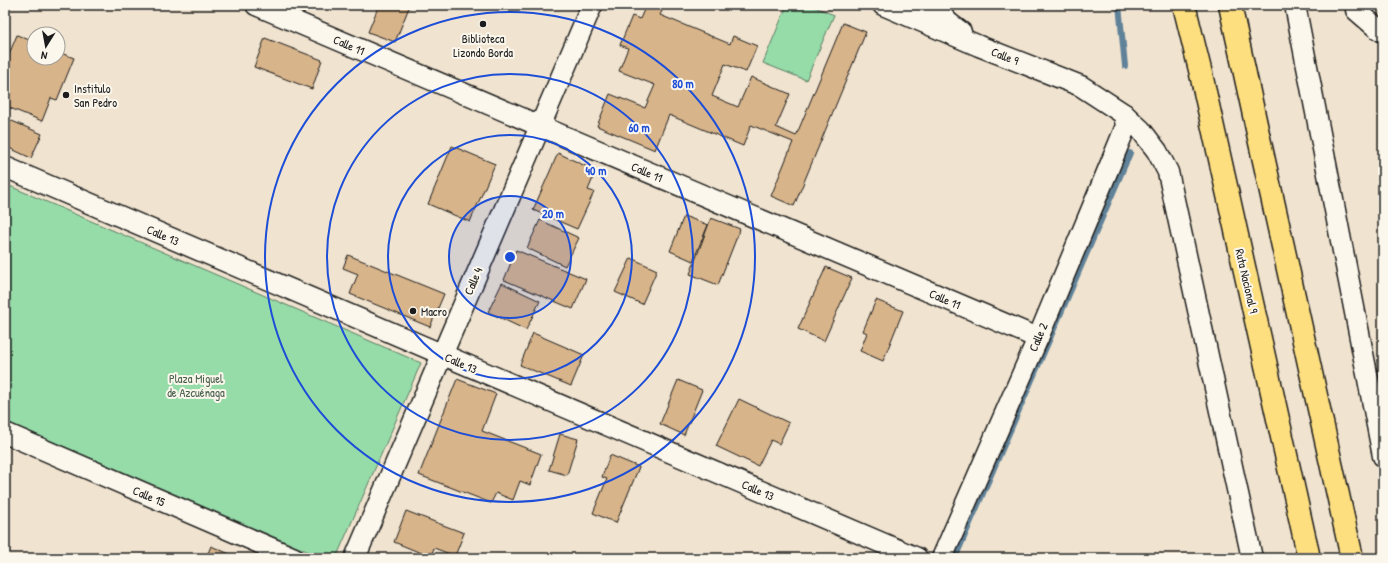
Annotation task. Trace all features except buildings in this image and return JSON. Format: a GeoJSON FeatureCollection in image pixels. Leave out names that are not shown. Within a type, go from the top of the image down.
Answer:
{"type":"FeatureCollection","features":[{"type":"Feature","properties":{"kind":"highway"},"geometry":{"type":"LineString","coordinates":[[1178,5],[1201,74]]}},
{"type":"Feature","properties":{"kind":"highway","name":"Ruta Nacional 9"},"geometry":{"type":"LineString","coordinates":[[1184,5],[1201,74],[1309,558]]}},
{"type":"Feature","properties":{"kind":"highway"},"geometry":{"type":"LineString","coordinates":[[1230,5],[1352,558]]}},
{"type":"Feature","properties":{"kind":"street","name":"Calle 11"},"geometry":{"type":"LineString","coordinates":[[256,5],[1038,338]]}},
{"type":"Feature","properties":{"kind":"street","name":"Calle 4"},"geometry":{"type":"LineString","coordinates":[[355,558],[592,5]]}},
{"type":"Feature","properties":{"kind":"street","name":"Calle 9"},"geometry":{"type":"LineString","coordinates":[[883,5],[979,46],[1081,86],[1124,114],[1141,130],[1157,151],[1168,172],[1252,558]]}},
{"type":"Feature","properties":{"kind":"street"},"geometry":{"type":"LineString","coordinates":[[932,5],[949,23],[979,46]]}},
{"type":"Feature","properties":{"kind":"street"},"geometry":{"type":"LineString","coordinates":[[1295,5],[1383,456]]}},
{"type":"Feature","properties":{"kind":"street"},"geometry":{"type":"LineString","coordinates":[[1356,10],[1383,32]]}},
{"type":"Feature","properties":{"kind":"street","name":"Calle 2"},"geometry":{"type":"LineString","coordinates":[[942,558],[1038,338],[1126,126],[1124,114]]}},
{"type":"Feature","properties":{"kind":"street","name":"Calle 13"},"geometry":{"type":"LineString","coordinates":[[5,166],[917,558]]}},
{"type":"Feature","properties":{"kind":"street","name":"Calle 15"},"geometry":{"type":"LineString","coordinates":[[5,434],[294,558]]}},
{"type":"Feature","properties":{"kind":"green space"},"geometry":{"type":"Polygon","coordinates":[[[787,5],[810,5],[834,15],[806,80],[763,63],[787,5]]]}},
{"type":"Feature","properties":{"kind":"green space","name":"Plaza Miguel de Azcuénaga"},"geometry":{"type":"Polygon","coordinates":[[[5,184],[421,363],[336,558],[323,558],[5,421],[5,184]]]}},
{"type":"Feature","properties":{"kind":"waterway"},"geometry":{"type":"LineString","coordinates":[[1119,5],[1125,66]]}},
{"type":"Feature","properties":{"kind":"waterway"},"geometry":{"type":"LineString","coordinates":[[955,558],[1130,153]]}},
{"type":"Feature","properties":{"kind":"place","name":"Biblioteca Lizondo Borda"},"geometry":{"type":"Point","coordinates":[483,24]}},
{"type":"Feature","properties":{"kind":"place","name":"Institulo San Pedro"},"geometry":{"type":"Point","coordinates":[66,95]}},
{"type":"Feature","properties":{"kind":"place","name":"Macro"},"geometry":{"type":"Point","coordinates":[413,311]}}]}
